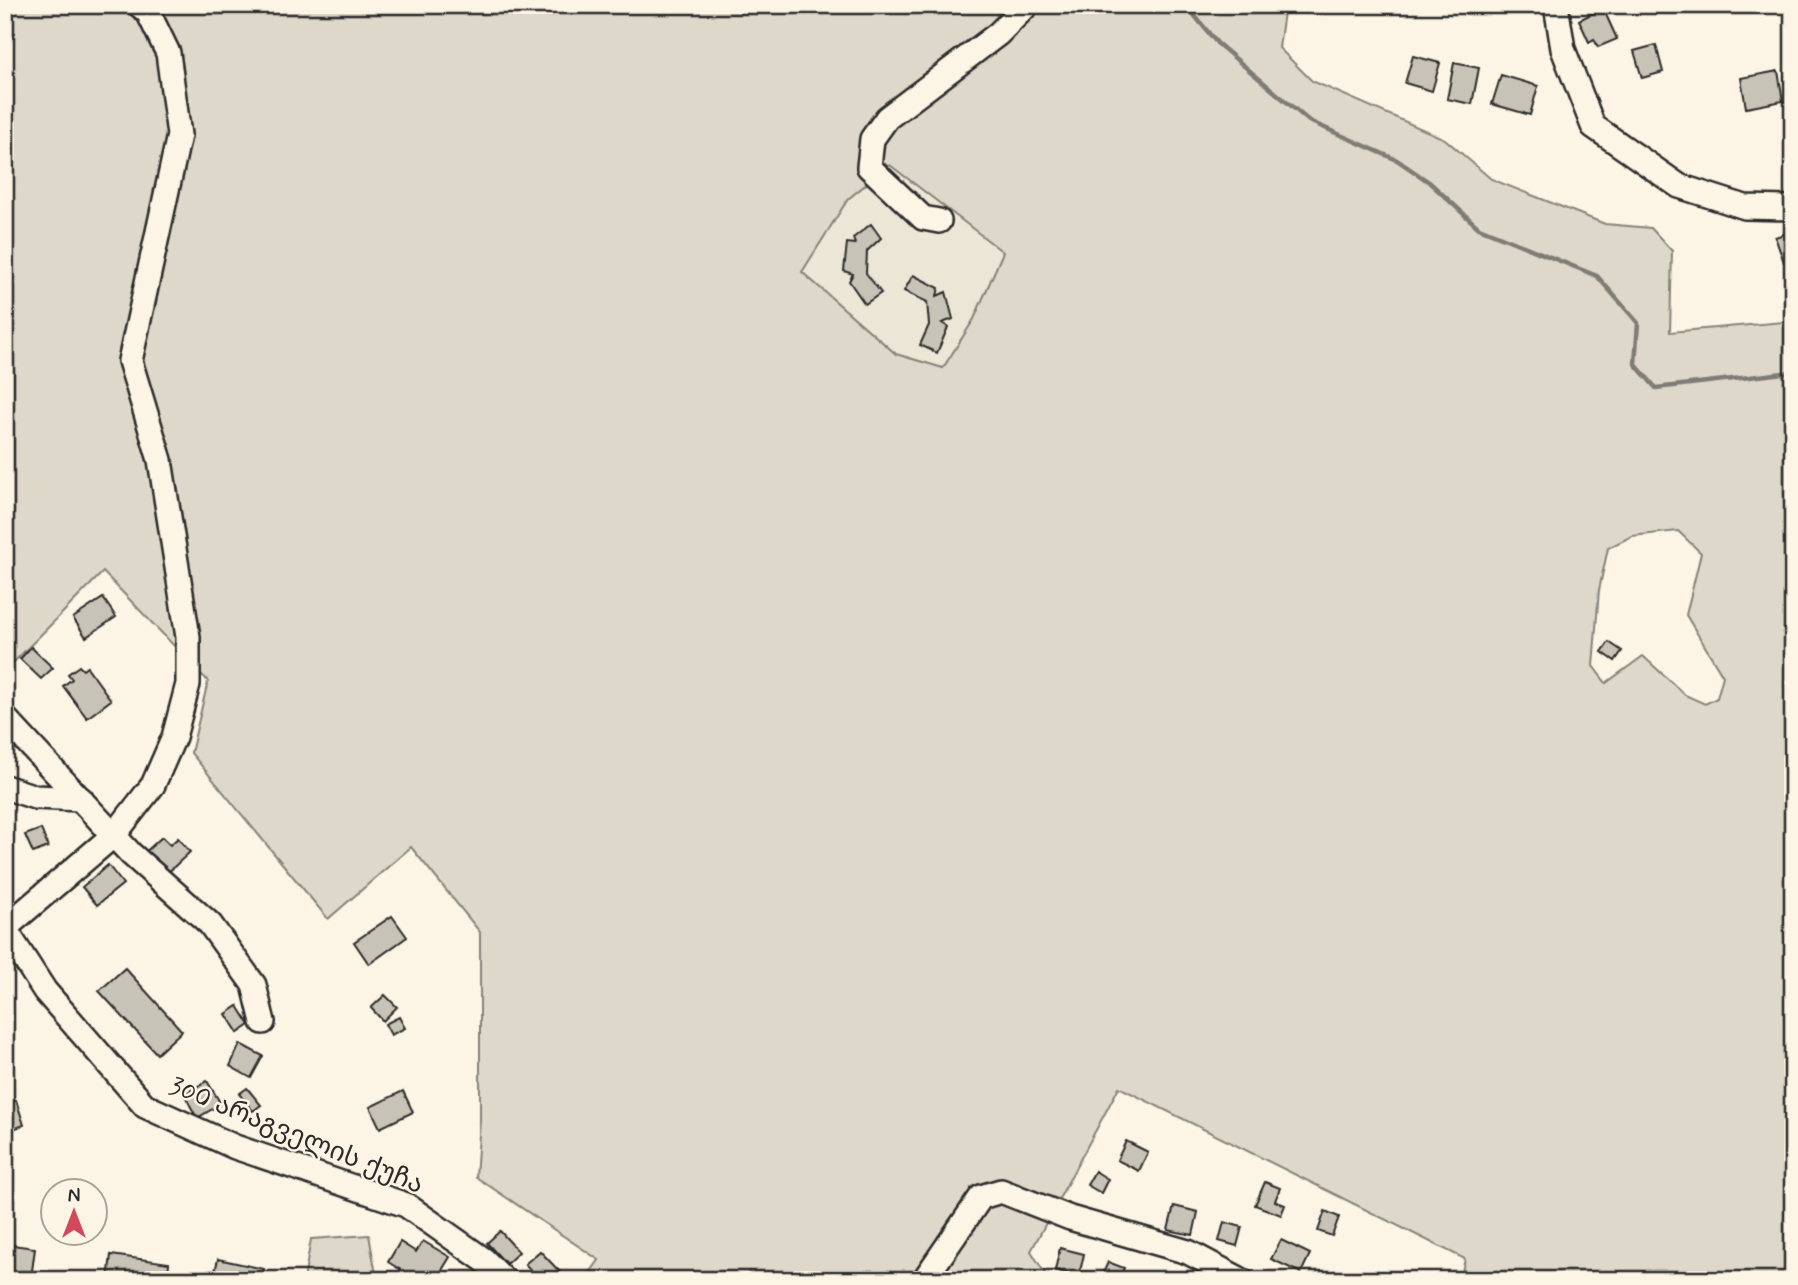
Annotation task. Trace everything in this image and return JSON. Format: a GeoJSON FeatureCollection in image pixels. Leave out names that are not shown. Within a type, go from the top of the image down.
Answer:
{"type":"FeatureCollection","features":[{"type":"Feature","properties":{"kind":"street"},"geometry":{"type":"LineString","coordinates":[[5,928],[115,834],[153,785],[174,737],[188,684],[188,637],[160,460],[130,361],[179,135],[168,53],[148,12],[139,5]]}},
{"type":"Feature","properties":{"kind":"street"},"geometry":{"type":"LineString","coordinates":[[940,221],[923,218],[869,167],[872,139],[887,118],[998,34],[1027,5]]}},
{"type":"Feature","properties":{"kind":"street"},"geometry":{"type":"LineString","coordinates":[[1556,5],[1563,49],[1593,126],[1679,186],[1745,207],[1793,208]]}},
{"type":"Feature","properties":{"kind":"street"},"geometry":{"type":"LineString","coordinates":[[5,719],[131,854],[209,924],[254,985],[263,1022]]}},
{"type":"Feature","properties":{"kind":"street"},"geometry":{"type":"LineString","coordinates":[[5,788],[35,797],[81,799]]}},
{"type":"Feature","properties":{"kind":"street","name":"300 არაგველის ქუჩა"},"geometry":{"type":"LineString","coordinates":[[5,928],[45,991],[145,1106],[235,1147],[406,1205],[484,1260],[504,1280]]}},
{"type":"Feature","properties":{"kind":"street"},"geometry":{"type":"LineString","coordinates":[[924,1280],[981,1197],[1001,1191],[1070,1218],[1188,1252],[1241,1280]]}},
{"type":"Feature","properties":{"kind":"shaded area"},"geometry":{"type":"Polygon","coordinates":[[[5,5],[1266,5],[1284,12],[1279,48],[1312,81],[1445,139],[1491,179],[1605,224],[1651,228],[1672,251],[1670,332],[1784,322],[1793,325],[1793,1280],[1460,1280],[1465,1259],[1119,1087],[1031,1251],[1049,1280],[768,1280],[749,1271],[744,1280],[585,1280],[599,1260],[476,1177],[480,1120],[480,932],[411,847],[328,919],[191,753],[208,681],[103,572],[5,671],[5,5]],[[890,165],[848,199],[802,272],[896,354],[943,368],[974,319],[1003,252],[890,165]],[[1678,531],[1632,536],[1608,548],[1599,590],[1593,666],[1606,683],[1643,656],[1685,695],[1705,704],[1717,698],[1723,676],[1686,615],[1701,553],[1678,531]]]}},
{"type":"Feature","properties":{"kind":"shaded area"},"geometry":{"type":"Polygon","coordinates":[[[890,165],[1003,252],[974,319],[943,368],[896,354],[802,272],[848,199],[890,165]]]}},
{"type":"Feature","properties":{"kind":"shaded area"},"geometry":{"type":"Polygon","coordinates":[[[369,1235],[377,1280],[304,1280],[311,1239],[369,1235]]]}},
{"type":"Feature","properties":{"kind":"building"},"geometry":{"type":"Polygon","coordinates":[[[1603,8],[1617,39],[1598,47],[1594,39],[1589,42],[1579,20],[1603,8]]]}},
{"type":"Feature","properties":{"kind":"building"},"geometry":{"type":"Polygon","coordinates":[[[1656,45],[1663,72],[1642,78],[1634,51],[1656,45]]]}},
{"type":"Feature","properties":{"kind":"building"},"geometry":{"type":"Polygon","coordinates":[[[1413,56],[1440,63],[1432,91],[1405,83],[1413,56]]]}},
{"type":"Feature","properties":{"kind":"building"},"geometry":{"type":"Polygon","coordinates":[[[1454,63],[1479,68],[1472,104],[1447,99],[1454,63]]]}},
{"type":"Feature","properties":{"kind":"building"},"geometry":{"type":"Polygon","coordinates":[[[1778,71],[1783,101],[1746,108],[1741,78],[1778,71]]]}},
{"type":"Feature","properties":{"kind":"building"},"geometry":{"type":"Polygon","coordinates":[[[1501,75],[1538,86],[1530,115],[1492,104],[1501,75]]]}},
{"type":"Feature","properties":{"kind":"building"},"geometry":{"type":"Polygon","coordinates":[[[871,224],[881,238],[867,251],[866,273],[881,293],[865,304],[849,281],[853,274],[844,271],[847,243],[855,244],[853,238],[871,224]]]}},
{"type":"Feature","properties":{"kind":"building"},"geometry":{"type":"Polygon","coordinates":[[[1793,231],[1793,260],[1784,262],[1775,237],[1793,231]]]}},
{"type":"Feature","properties":{"kind":"building"},"geometry":{"type":"Polygon","coordinates":[[[913,275],[939,288],[937,296],[946,292],[953,319],[942,323],[948,327],[937,353],[920,345],[929,325],[927,302],[904,291],[913,275]]]}},
{"type":"Feature","properties":{"kind":"building"},"geometry":{"type":"Polygon","coordinates":[[[103,598],[116,617],[86,637],[73,618],[103,598]]]}},
{"type":"Feature","properties":{"kind":"building"},"geometry":{"type":"Polygon","coordinates":[[[1609,642],[1622,651],[1615,661],[1602,652],[1609,642]]]}},
{"type":"Feature","properties":{"kind":"building"},"geometry":{"type":"Polygon","coordinates":[[[31,647],[53,668],[41,679],[20,659],[31,647]]]}},
{"type":"Feature","properties":{"kind":"building"},"geometry":{"type":"Polygon","coordinates":[[[79,666],[83,670],[87,667],[111,700],[87,718],[63,686],[72,679],[68,674],[79,666]]]}},
{"type":"Feature","properties":{"kind":"building"},"geometry":{"type":"Polygon","coordinates":[[[41,829],[48,847],[33,853],[25,835],[41,829]]]}},
{"type":"Feature","properties":{"kind":"building"},"geometry":{"type":"Polygon","coordinates":[[[162,837],[170,845],[178,838],[190,852],[162,878],[141,856],[162,837]]]}},
{"type":"Feature","properties":{"kind":"building"},"geometry":{"type":"Polygon","coordinates":[[[108,865],[123,884],[97,905],[82,887],[108,865]]]}},
{"type":"Feature","properties":{"kind":"building"},"geometry":{"type":"Polygon","coordinates":[[[392,916],[407,937],[369,964],[354,942],[392,916]]]}},
{"type":"Feature","properties":{"kind":"building"},"geometry":{"type":"Polygon","coordinates":[[[125,968],[182,1031],[157,1054],[99,991],[125,968]]]}},
{"type":"Feature","properties":{"kind":"building"},"geometry":{"type":"Polygon","coordinates":[[[385,995],[397,1007],[383,1021],[371,1008],[385,995]]]}},
{"type":"Feature","properties":{"kind":"building"},"geometry":{"type":"Polygon","coordinates":[[[238,1006],[250,1025],[238,1033],[226,1014],[238,1006]]]}},
{"type":"Feature","properties":{"kind":"building"},"geometry":{"type":"Polygon","coordinates":[[[399,1017],[405,1028],[391,1035],[385,1024],[399,1017]]]}},
{"type":"Feature","properties":{"kind":"building"},"geometry":{"type":"Polygon","coordinates":[[[240,1044],[263,1056],[251,1078],[230,1066],[240,1044]]]}},
{"type":"Feature","properties":{"kind":"building"},"geometry":{"type":"Polygon","coordinates":[[[207,1081],[221,1104],[197,1118],[184,1094],[207,1081]]]}},
{"type":"Feature","properties":{"kind":"building"},"geometry":{"type":"Polygon","coordinates":[[[247,1088],[261,1105],[253,1111],[239,1094],[247,1088]]]}},
{"type":"Feature","properties":{"kind":"building"},"geometry":{"type":"Polygon","coordinates":[[[403,1091],[413,1112],[380,1128],[370,1107],[403,1091]]]}},
{"type":"Feature","properties":{"kind":"building"},"geometry":{"type":"Polygon","coordinates":[[[16,1100],[24,1125],[5,1132],[5,1104],[16,1100]]]}},
{"type":"Feature","properties":{"kind":"building"},"geometry":{"type":"Polygon","coordinates":[[[1126,1141],[1148,1152],[1139,1171],[1117,1160],[1126,1141]]]}},
{"type":"Feature","properties":{"kind":"building"},"geometry":{"type":"Polygon","coordinates":[[[1095,1171],[1108,1179],[1101,1193],[1087,1185],[1095,1171]]]}},
{"type":"Feature","properties":{"kind":"building"},"geometry":{"type":"Polygon","coordinates":[[[1265,1182],[1280,1188],[1275,1201],[1285,1205],[1281,1215],[1255,1205],[1265,1182]]]}},
{"type":"Feature","properties":{"kind":"building"},"geometry":{"type":"Polygon","coordinates":[[[1174,1206],[1198,1212],[1193,1235],[1168,1230],[1174,1206]]]}},
{"type":"Feature","properties":{"kind":"building"},"geometry":{"type":"Polygon","coordinates":[[[1325,1211],[1339,1217],[1332,1236],[1318,1231],[1325,1211]]]}},
{"type":"Feature","properties":{"kind":"building"},"geometry":{"type":"Polygon","coordinates":[[[1224,1222],[1242,1227],[1237,1246],[1219,1241],[1224,1222]]]}},
{"type":"Feature","properties":{"kind":"building"},"geometry":{"type":"Polygon","coordinates":[[[500,1231],[519,1252],[506,1264],[487,1243],[500,1231]]]}},
{"type":"Feature","properties":{"kind":"building"},"geometry":{"type":"Polygon","coordinates":[[[1281,1240],[1310,1254],[1301,1273],[1271,1259],[1281,1240]]]}},
{"type":"Feature","properties":{"kind":"building"},"geometry":{"type":"Polygon","coordinates":[[[423,1241],[450,1257],[439,1275],[447,1280],[395,1280],[401,1270],[388,1262],[400,1242],[416,1252],[423,1241]]]}},
{"type":"Feature","properties":{"kind":"building"},"geometry":{"type":"Polygon","coordinates":[[[5,1244],[35,1248],[31,1279],[5,1276],[5,1244]]]}},
{"type":"Feature","properties":{"kind":"building"},"geometry":{"type":"Polygon","coordinates":[[[1060,1248],[1084,1254],[1079,1276],[1055,1270],[1060,1248]]]}},
{"type":"Feature","properties":{"kind":"building"},"geometry":{"type":"Polygon","coordinates":[[[540,1251],[560,1272],[552,1280],[540,1280],[525,1264],[540,1251]]]}},
{"type":"Feature","properties":{"kind":"building"},"geometry":{"type":"Polygon","coordinates":[[[111,1255],[169,1263],[167,1280],[108,1280],[111,1255]]]}},
{"type":"Feature","properties":{"kind":"building"},"geometry":{"type":"Polygon","coordinates":[[[218,1259],[264,1269],[261,1280],[213,1280],[218,1259]]]}},
{"type":"Feature","properties":{"kind":"building"},"geometry":{"type":"Polygon","coordinates":[[[1108,1262],[1124,1268],[1119,1280],[1100,1280],[1108,1262]]]}},
{"type":"Feature","properties":{"kind":"waterway"},"geometry":{"type":"LineString","coordinates":[[1186,5],[1217,43],[1309,121],[1397,160],[1429,182],[1479,228],[1597,276],[1638,323],[1635,364],[1656,388],[1793,372]]}}]}
